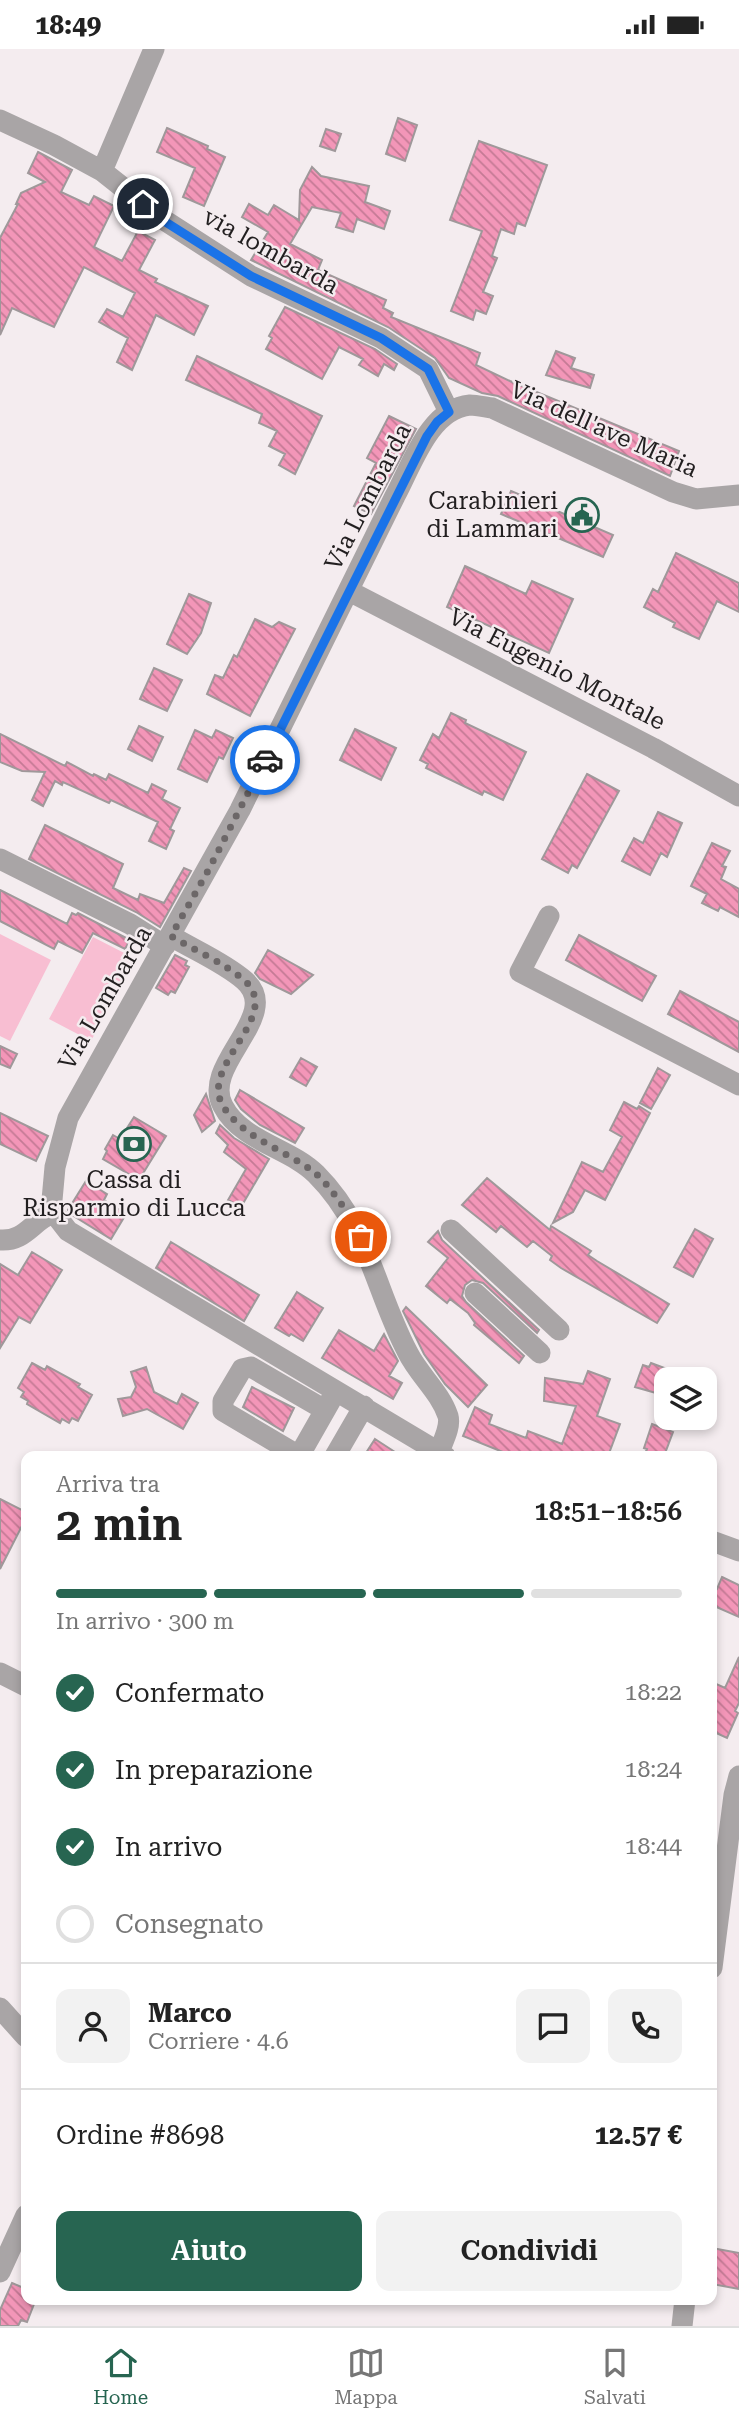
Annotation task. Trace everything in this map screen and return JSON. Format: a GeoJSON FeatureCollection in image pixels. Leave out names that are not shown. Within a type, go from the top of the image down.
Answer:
{"type":"FeatureCollection","features":[{"type":"Feature","properties":{"kind":"street"},"geometry":{"type":"LineString","coordinates":[[102,171],[154,49]]}},
{"type":"Feature","properties":{"kind":"street","name":"via lombarda"},"geometry":{"type":"LineString","coordinates":[[0,120],[102,171],[164,221],[251,276],[381,338],[428,369],[449,412]]}},
{"type":"Feature","properties":{"kind":"street","name":"Via dell'ave Maria"},"geometry":{"type":"LineString","coordinates":[[449,412],[470,405],[492,408],[674,492],[696,499],[739,495]]}},
{"type":"Feature","properties":{"kind":"street","name":"Via Lombarda"},"geometry":{"type":"LineString","coordinates":[[46,1213],[52,1200],[55,1167],[68,1118],[233,822],[427,436],[449,412]]}},
{"type":"Feature","properties":{"kind":"street","name":"Via Eugenio Montale"},"geometry":{"type":"LineString","coordinates":[[349,591],[660,752],[739,796]]}},
{"type":"Feature","properties":{"kind":"street"},"geometry":{"type":"LineString","coordinates":[[0,859],[246,981],[256,997],[256,1011],[226,1065],[219,1089],[222,1105],[241,1126],[315,1173],[352,1219],[408,1355],[439,1397],[447,1416],[449,1424],[443,1451]]}},
{"type":"Feature","properties":{"kind":"street"},"geometry":{"type":"LineString","coordinates":[[549,916],[520,972],[739,1085]]}},
{"type":"Feature","properties":{"kind":"street"},"geometry":{"type":"LineString","coordinates":[[0,1240],[10,1241],[30,1231],[46,1213],[118,1274],[337,1391],[437,1451]]}},
{"type":"Feature","properties":{"kind":"street"},"geometry":{"type":"LineString","coordinates":[[451,1230],[559,1330]]}},
{"type":"Feature","properties":{"kind":"street"},"geometry":{"type":"LineString","coordinates":[[475,1293],[540,1353]]}},
{"type":"Feature","properties":{"kind":"street"},"geometry":{"type":"LineString","coordinates":[[291,1451],[223,1411],[223,1401],[242,1369],[251,1367],[325,1411]]}},
{"type":"Feature","properties":{"kind":"street"},"geometry":{"type":"LineString","coordinates":[[302,1451],[337,1391]]}},
{"type":"Feature","properties":{"kind":"street"},"geometry":{"type":"LineString","coordinates":[[338,1451],[364,1406]]}},
{"type":"Feature","properties":{"kind":"street"},"geometry":{"type":"LineString","coordinates":[[717,1543],[739,1551]]}},
{"type":"Feature","properties":{"kind":"street"},"geometry":{"type":"LineString","coordinates":[[717,1929],[734,1795],[739,1776]]}},
{"type":"Feature","properties":{"kind":"street"},"geometry":{"type":"LineString","coordinates":[[0,2008],[21,2032]]}},
{"type":"Feature","properties":{"kind":"street"},"geometry":{"type":"LineString","coordinates":[[0,2272],[21,2225]]}},
{"type":"Feature","properties":{"kind":"street"},"geometry":{"type":"LineString","coordinates":[[679,2305],[682,2326]]}},
{"type":"Feature","properties":{"kind":"shaded area"},"geometry":{"type":"Polygon","coordinates":[[[0,934],[51,960],[10,1041],[0,1036],[0,934]]]}},
{"type":"Feature","properties":{"kind":"shaded area"},"geometry":{"type":"Polygon","coordinates":[[[93,937],[134,958],[91,1041],[49,1019],[93,937]]]}},
{"type":"Feature","properties":{"kind":"building"},"geometry":{"type":"Polygon","coordinates":[[[398,118],[417,125],[405,161],[386,154],[398,118]]]}},
{"type":"Feature","properties":{"kind":"building"},"geometry":{"type":"Polygon","coordinates":[[[167,128],[208,146],[207,149],[225,157],[204,206],[183,197],[195,168],[157,152],[167,128]]]}},
{"type":"Feature","properties":{"kind":"building"},"geometry":{"type":"Polygon","coordinates":[[[326,129],[341,134],[335,151],[320,146],[326,129]]]}},
{"type":"Feature","properties":{"kind":"building"},"geometry":{"type":"Polygon","coordinates":[[[479,141],[547,165],[525,226],[517,223],[514,234],[501,229],[492,256],[497,258],[483,292],[493,296],[486,314],[476,310],[473,320],[451,311],[482,231],[450,220],[479,141]]]}},
{"type":"Feature","properties":{"kind":"building"},"geometry":{"type":"Polygon","coordinates":[[[38,152],[72,170],[61,192],[89,205],[94,196],[114,206],[94,247],[122,261],[138,231],[155,240],[139,270],[157,279],[155,282],[208,306],[194,335],[156,315],[132,370],[117,362],[128,338],[99,322],[107,309],[123,317],[135,293],[84,267],[54,327],[12,308],[0,335],[0,238],[21,193],[45,182],[28,173],[38,152]]]}},
{"type":"Feature","properties":{"kind":"building"},"geometry":{"type":"Polygon","coordinates":[[[312,167],[321,176],[369,186],[365,202],[390,211],[384,229],[357,219],[353,232],[336,227],[341,213],[312,207],[290,244],[322,260],[318,270],[386,300],[383,308],[393,313],[391,317],[480,353],[476,365],[679,451],[670,476],[498,396],[482,393],[449,378],[435,358],[388,327],[251,260],[268,232],[242,217],[249,204],[268,215],[274,205],[299,220],[300,190],[312,167]]]}},
{"type":"Feature","properties":{"kind":"building"},"geometry":{"type":"Polygon","coordinates":[[[285,307],[375,349],[397,364],[394,370],[384,364],[378,376],[359,365],[363,359],[339,347],[322,379],[266,349],[272,338],[269,336],[285,307]]]}},
{"type":"Feature","properties":{"kind":"building"},"geometry":{"type":"Polygon","coordinates":[[[556,351],[575,358],[571,368],[594,375],[590,388],[546,375],[556,351]]]}},
{"type":"Feature","properties":{"kind":"building"},"geometry":{"type":"Polygon","coordinates":[[[197,356],[322,416],[295,474],[279,465],[285,454],[269,446],[277,431],[259,423],[262,414],[186,380],[197,356]]]}},
{"type":"Feature","properties":{"kind":"building"},"geometry":{"type":"Polygon","coordinates":[[[389,416],[416,429],[371,514],[354,506],[376,463],[367,458],[389,416]]]}},
{"type":"Feature","properties":{"kind":"building"},"geometry":{"type":"Polygon","coordinates":[[[511,491],[613,535],[603,557],[501,514],[511,491]]]}},
{"type":"Feature","properties":{"kind":"building"},"geometry":{"type":"Polygon","coordinates":[[[676,553],[739,583],[739,612],[717,601],[699,639],[673,627],[675,623],[644,607],[653,589],[658,592],[676,553]]]}},
{"type":"Feature","properties":{"kind":"building"},"geometry":{"type":"Polygon","coordinates":[[[465,566],[526,594],[532,581],[573,599],[549,653],[447,607],[465,566]]]}},
{"type":"Feature","properties":{"kind":"building"},"geometry":{"type":"Polygon","coordinates":[[[189,594],[211,603],[201,633],[187,654],[167,644],[189,594]]]}},
{"type":"Feature","properties":{"kind":"building"},"geometry":{"type":"Polygon","coordinates":[[[255,619],[272,627],[279,622],[295,629],[250,716],[207,694],[215,675],[223,678],[234,655],[237,657],[255,619]]]}},
{"type":"Feature","properties":{"kind":"building"},"geometry":{"type":"Polygon","coordinates":[[[154,668],[182,680],[167,711],[140,699],[154,668]]]}},
{"type":"Feature","properties":{"kind":"building"},"geometry":{"type":"Polygon","coordinates":[[[451,713],[466,720],[465,723],[526,752],[503,800],[484,791],[482,795],[426,768],[428,764],[420,760],[433,734],[439,738],[451,713]]]}},
{"type":"Feature","properties":{"kind":"building"},"geometry":{"type":"Polygon","coordinates":[[[139,726],[163,737],[152,761],[128,749],[139,726]]]}},
{"type":"Feature","properties":{"kind":"building"},"geometry":{"type":"Polygon","coordinates":[[[355,729],[396,748],[381,780],[340,760],[355,729]]]}},
{"type":"Feature","properties":{"kind":"building"},"geometry":{"type":"Polygon","coordinates":[[[195,730],[212,738],[216,730],[233,738],[223,759],[219,757],[207,782],[178,769],[195,730]]]}},
{"type":"Feature","properties":{"kind":"building"},"geometry":{"type":"Polygon","coordinates":[[[0,734],[65,766],[67,762],[93,776],[94,774],[106,780],[109,774],[148,793],[152,784],[166,791],[162,799],[180,808],[170,829],[174,831],[166,849],[149,841],[158,822],[63,782],[62,785],[55,781],[43,806],[32,800],[45,772],[22,771],[0,762],[0,734]]]}},
{"type":"Feature","properties":{"kind":"building"},"geometry":{"type":"Polygon","coordinates":[[[587,774],[619,791],[577,868],[572,865],[568,873],[542,859],[587,774]]]}},
{"type":"Feature","properties":{"kind":"building"},"geometry":{"type":"Polygon","coordinates":[[[658,812],[682,823],[667,857],[661,853],[650,875],[622,861],[634,838],[643,843],[658,812]]]}},
{"type":"Feature","properties":{"kind":"building"},"geometry":{"type":"Polygon","coordinates":[[[45,825],[123,864],[113,888],[138,900],[140,894],[164,903],[184,868],[191,871],[160,927],[136,912],[29,859],[45,825]]]}},
{"type":"Feature","properties":{"kind":"building"},"geometry":{"type":"Polygon","coordinates":[[[712,843],[730,851],[722,866],[726,867],[721,879],[739,889],[739,917],[720,907],[718,911],[702,903],[707,894],[691,886],[712,843]]]}},
{"type":"Feature","properties":{"kind":"building"},"geometry":{"type":"Polygon","coordinates":[[[0,890],[67,924],[72,913],[78,913],[130,940],[125,949],[93,933],[82,953],[58,941],[54,949],[0,921],[0,890]]]}},
{"type":"Feature","properties":{"kind":"building"},"geometry":{"type":"Polygon","coordinates":[[[579,935],[656,976],[642,1001],[566,960],[579,935]]]}},
{"type":"Feature","properties":{"kind":"building"},"geometry":{"type":"Polygon","coordinates":[[[268,950],[313,975],[291,994],[260,979],[255,973],[268,950]]]}},
{"type":"Feature","properties":{"kind":"building"},"geometry":{"type":"Polygon","coordinates":[[[175,955],[187,961],[185,965],[189,967],[175,993],[171,991],[168,995],[156,988],[175,955]]]}},
{"type":"Feature","properties":{"kind":"building"},"geometry":{"type":"Polygon","coordinates":[[[680,991],[739,1022],[739,1052],[668,1014],[680,991]]]}},
{"type":"Feature","properties":{"kind":"building"},"geometry":{"type":"Polygon","coordinates":[[[0,1046],[17,1054],[10,1068],[0,1064],[0,1046]]]}},
{"type":"Feature","properties":{"kind":"building"},"geometry":{"type":"Polygon","coordinates":[[[301,1058],[317,1067],[306,1086],[290,1077],[301,1058]]]}},
{"type":"Feature","properties":{"kind":"building"},"geometry":{"type":"Polygon","coordinates":[[[658,1068],[670,1075],[651,1109],[640,1103],[658,1068]]]}},
{"type":"Feature","properties":{"kind":"building"},"geometry":{"type":"Polygon","coordinates":[[[240,1090],[304,1128],[295,1143],[260,1125],[241,1109],[235,1100],[240,1090]]]}},
{"type":"Feature","properties":{"kind":"building"},"geometry":{"type":"Polygon","coordinates":[[[206,1094],[215,1121],[202,1132],[194,1115],[206,1094]]]}},
{"type":"Feature","properties":{"kind":"building"},"geometry":{"type":"Polygon","coordinates":[[[624,1102],[637,1109],[639,1106],[650,1113],[605,1200],[585,1190],[573,1212],[553,1223],[582,1162],[603,1172],[622,1137],[610,1130],[624,1102]]]}},
{"type":"Feature","properties":{"kind":"building"},"geometry":{"type":"Polygon","coordinates":[[[0,1113],[48,1136],[36,1161],[0,1144],[0,1113]]]}},
{"type":"Feature","properties":{"kind":"building","name":"Cassa di Risparmio di Lucca"},"geometry":{"type":"Polygon","coordinates":[[[134,1117],[166,1136],[139,1180],[103,1159],[113,1135],[120,1139],[134,1117]]]}},
{"type":"Feature","properties":{"kind":"building"},"geometry":{"type":"Polygon","coordinates":[[[220,1125],[234,1138],[269,1159],[241,1207],[228,1200],[246,1169],[224,1152],[228,1145],[216,1133],[220,1125]]]}},
{"type":"Feature","properties":{"kind":"building"},"geometry":{"type":"Polygon","coordinates":[[[487,1178],[550,1230],[551,1226],[591,1251],[588,1255],[597,1261],[669,1304],[657,1323],[561,1268],[550,1260],[552,1256],[533,1241],[527,1247],[501,1226],[496,1232],[462,1205],[487,1178]]]}},
{"type":"Feature","properties":{"kind":"building"},"geometry":{"type":"Polygon","coordinates":[[[86,1181],[107,1194],[104,1200],[126,1214],[111,1239],[68,1210],[86,1181]]]}},
{"type":"Feature","properties":{"kind":"building"},"geometry":{"type":"Polygon","coordinates":[[[695,1229],[713,1239],[693,1277],[674,1267],[695,1229]]]}},
{"type":"Feature","properties":{"kind":"building"},"geometry":{"type":"Polygon","coordinates":[[[438,1231],[442,1240],[539,1330],[537,1333],[483,1283],[472,1280],[465,1285],[462,1296],[466,1302],[524,1356],[519,1363],[474,1325],[468,1313],[450,1299],[447,1303],[426,1286],[448,1258],[428,1242],[438,1231]]]}},
{"type":"Feature","properties":{"kind":"building"},"geometry":{"type":"Polygon","coordinates":[[[171,1242],[259,1295],[244,1321],[156,1268],[171,1242]]]}},
{"type":"Feature","properties":{"kind":"building"},"geometry":{"type":"Polygon","coordinates":[[[32,1252],[62,1270],[30,1323],[19,1317],[0,1348],[0,1264],[18,1275],[32,1252]]]}},
{"type":"Feature","properties":{"kind":"building"},"geometry":{"type":"Polygon","coordinates":[[[297,1292],[323,1308],[303,1341],[275,1328],[297,1292]]]}},
{"type":"Feature","properties":{"kind":"building"},"geometry":{"type":"Polygon","coordinates":[[[406,1307],[487,1385],[468,1407],[445,1384],[424,1354],[403,1311],[406,1307]]]}},
{"type":"Feature","properties":{"kind":"building"},"geometry":{"type":"Polygon","coordinates":[[[339,1330],[374,1351],[384,1334],[398,1361],[389,1376],[402,1383],[393,1399],[322,1358],[339,1330]]]}},
{"type":"Feature","properties":{"kind":"building"},"geometry":{"type":"Polygon","coordinates":[[[32,1363],[45,1370],[47,1366],[80,1384],[78,1387],[92,1395],[78,1421],[72,1418],[69,1423],[62,1419],[60,1423],[27,1404],[28,1401],[21,1397],[24,1392],[18,1388],[32,1363]]]}},
{"type":"Feature","properties":{"kind":"building"},"geometry":{"type":"Polygon","coordinates":[[[651,1363],[662,1367],[654,1367],[654,1392],[635,1387],[643,1365],[649,1367],[651,1363]]]}},
{"type":"Feature","properties":{"kind":"building"},"geometry":{"type":"Polygon","coordinates":[[[146,1367],[154,1392],[177,1404],[182,1394],[198,1403],[183,1429],[147,1409],[123,1416],[118,1399],[131,1397],[136,1387],[131,1372],[146,1367]]]}},
{"type":"Feature","properties":{"kind":"building"},"geometry":{"type":"Polygon","coordinates":[[[588,1371],[610,1379],[597,1416],[620,1424],[610,1451],[500,1451],[463,1436],[475,1407],[492,1415],[489,1424],[526,1438],[528,1431],[562,1444],[576,1406],[544,1401],[545,1378],[583,1384],[588,1371]]]}},
{"type":"Feature","properties":{"kind":"building"},"geometry":{"type":"Polygon","coordinates":[[[252,1387],[294,1408],[283,1431],[243,1407],[252,1387]]]}},
{"type":"Feature","properties":{"kind":"building"},"geometry":{"type":"Polygon","coordinates":[[[652,1424],[654,1430],[673,1432],[666,1451],[646,1451],[644,1448],[652,1424]]]}},
{"type":"Feature","properties":{"kind":"building"},"geometry":{"type":"Polygon","coordinates":[[[375,1439],[393,1451],[367,1451],[375,1439]]]}},
{"type":"Feature","properties":{"kind":"building"},"geometry":{"type":"Polygon","coordinates":[[[0,1499],[21,1510],[21,1528],[0,1569],[0,1499]]]}},
{"type":"Feature","properties":{"kind":"building"},"geometry":{"type":"Polygon","coordinates":[[[722,1577],[739,1585],[739,1617],[717,1607],[717,1589],[722,1577]]]}},
{"type":"Feature","properties":{"kind":"building"},"geometry":{"type":"Polygon","coordinates":[[[739,1657],[739,1703],[735,1711],[738,1713],[727,1738],[717,1733],[717,1684],[725,1688],[739,1657]]]}},
{"type":"Feature","properties":{"kind":"building"},"geometry":{"type":"Polygon","coordinates":[[[717,2249],[739,2253],[739,2289],[717,2285],[717,2249]]]}},
{"type":"Feature","properties":{"kind":"building"},"geometry":{"type":"Polygon","coordinates":[[[12,2283],[21,2287],[21,2305],[34,2305],[27,2322],[21,2320],[18,2326],[0,2326],[0,2310],[12,2283]]]}},
{"type":"Feature","properties":{"kind":"way so far"},"geometry":{"type":"LineString","coordinates":[[265,760],[171,936],[246,981],[256,997],[256,1011],[226,1065],[219,1089],[222,1105],[241,1126],[315,1173],[352,1219],[361,1237]]}},
{"type":"Feature","properties":{"kind":"place","name":"Carabinieri di Lammari"},"geometry":{"type":"Point","coordinates":[582,515]}},
{"type":"Feature","properties":{"kind":"place","name":"Cassa di Risparmio di Lucca"},"geometry":{"type":"Point","coordinates":[134,1144]}},
{"type":"Feature","properties":{"kind":"route"},"geometry":{"type":"LineString","coordinates":[[143,204],[164,221],[251,276],[381,338],[428,369],[449,412],[427,436],[265,760]]}}]}
